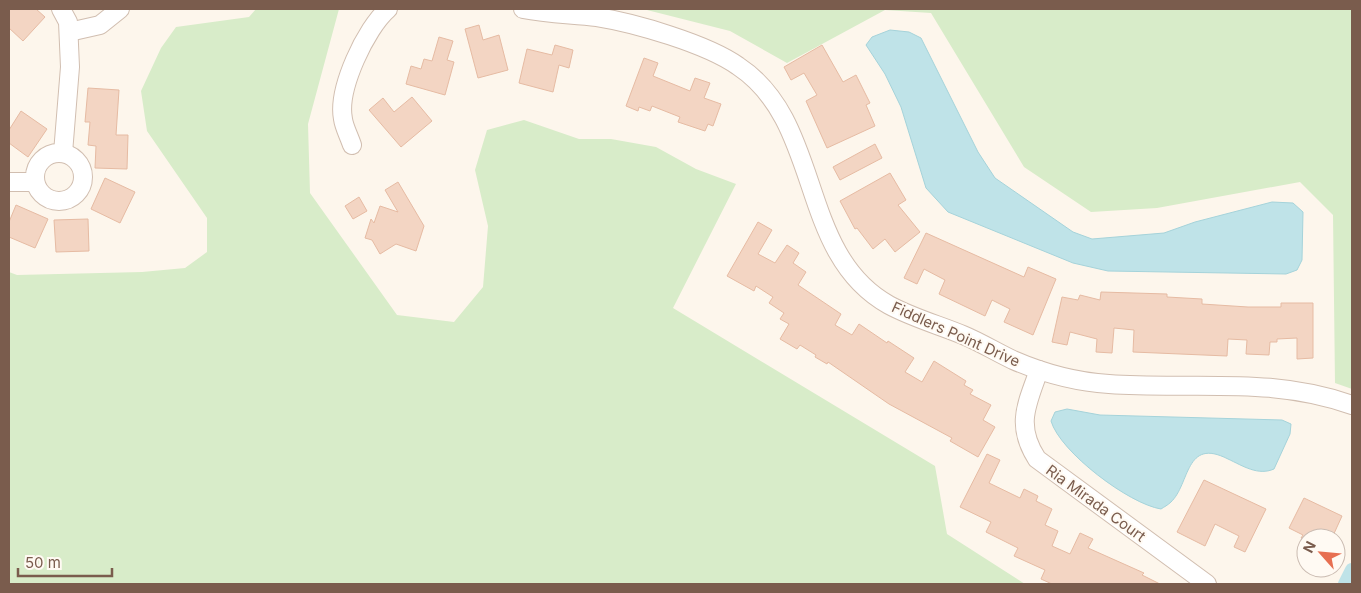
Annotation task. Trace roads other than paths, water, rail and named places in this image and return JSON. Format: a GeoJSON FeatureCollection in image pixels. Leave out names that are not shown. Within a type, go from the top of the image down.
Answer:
{"type":"FeatureCollection","features":[{"type":"Feature","properties":{"kind":"street"},"geometry":{"type":"LineString","coordinates":[[61,9],[68,22],[70,67],[63,153]]}},
{"type":"Feature","properties":{"kind":"street"},"geometry":{"type":"LineString","coordinates":[[69,32],[100,26],[120,9]]}},
{"type":"Feature","properties":{"kind":"street"},"geometry":{"type":"LineString","coordinates":[[352,145],[342,118],[349,76],[370,29],[388,9]]}},
{"type":"Feature","properties":{"kind":"street","name":"Fiddlers Point Drive"},"geometry":{"type":"LineString","coordinates":[[523,9],[552,14],[587,13],[619,21],[704,49],[740,66],[757,81],[781,113],[808,176],[823,226],[833,246],[856,279],[887,304],[901,311],[967,337],[1039,370],[1080,380],[1109,384],[1274,386],[1324,395],[1352,405]]}},
{"type":"Feature","properties":{"kind":"street"},"geometry":{"type":"LineString","coordinates":[[55,152],[71,156],[82,168],[82,184],[79,191],[66,201],[58,202],[43,196],[35,182],[36,166],[41,160],[55,152]]}},
{"type":"Feature","properties":{"kind":"street"},"geometry":{"type":"LineString","coordinates":[[9,182],[35,182]]}},
{"type":"Feature","properties":{"kind":"street","name":"Ria Mirada Court"},"geometry":{"type":"LineString","coordinates":[[1039,370],[1026,409],[1024,423],[1026,436],[1038,459],[1207,584]]}},
{"type":"Feature","properties":{"kind":"water"},"geometry":{"type":"Polygon","coordinates":[[[890,30],[909,32],[921,38],[978,152],[995,178],[1073,232],[1092,239],[1164,233],[1195,222],[1272,202],[1293,203],[1303,212],[1302,260],[1297,270],[1286,274],[1108,271],[1073,263],[948,212],[926,188],[901,107],[885,74],[866,45],[872,37],[890,30]]]}},
{"type":"Feature","properties":{"kind":"water"},"geometry":{"type":"Polygon","coordinates":[[[1067,409],[1100,415],[1282,420],[1291,424],[1290,434],[1274,469],[1256,471],[1214,454],[1204,454],[1196,458],[1190,466],[1177,494],[1170,503],[1161,509],[1132,498],[1115,487],[1097,475],[1067,447],[1051,421],[1055,412],[1067,409]]]}},
{"type":"Feature","properties":{"kind":"waterway"},"geometry":{"type":"LineString","coordinates":[[1345,584],[1352,570]]}}]}
